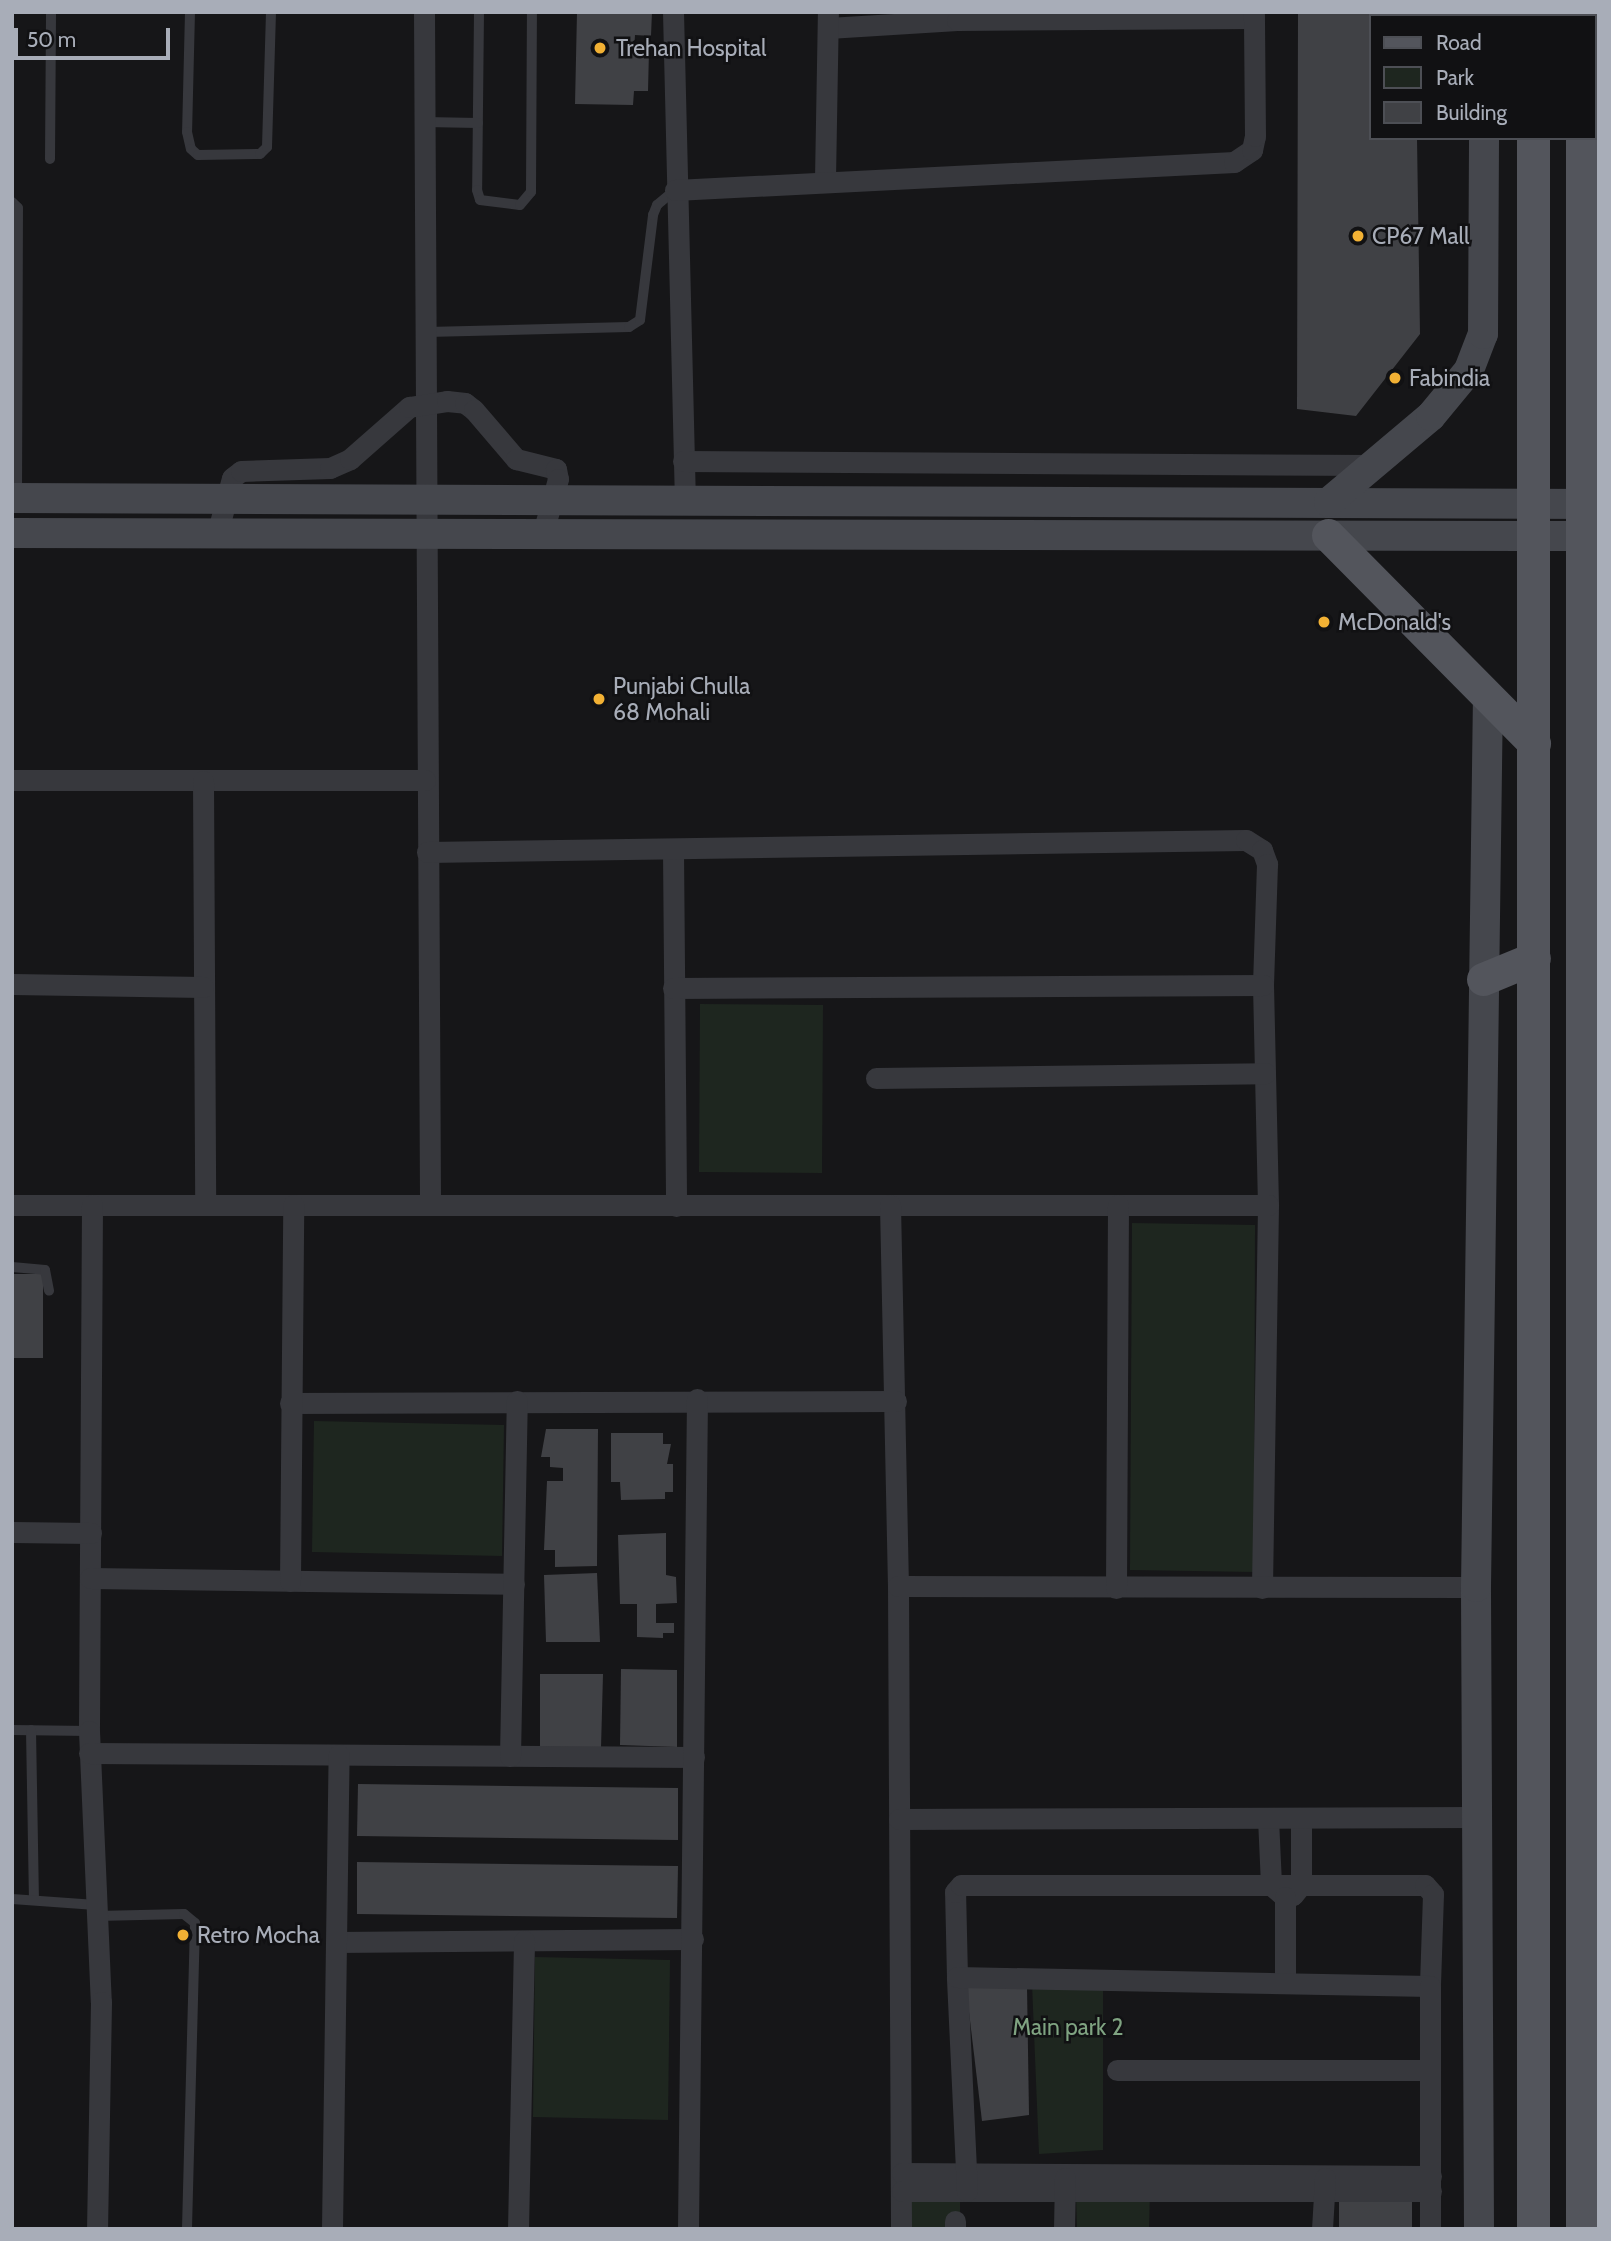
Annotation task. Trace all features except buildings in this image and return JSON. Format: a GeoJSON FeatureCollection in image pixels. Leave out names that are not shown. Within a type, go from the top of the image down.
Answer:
{"type":"FeatureCollection","features":[{"type":"Feature","properties":{"kind":"main road"},"geometry":{"type":"LineString","coordinates":[[1329,502],[1451,393],[1469,370],[1483,334],[1483,140]]}},
{"type":"Feature","properties":{"kind":"main road"},"geometry":{"type":"LineString","coordinates":[[1533,140],[1533,2229]]}},
{"type":"Feature","properties":{"kind":"main road"},"geometry":{"type":"LineString","coordinates":[[1582,140],[1590,260],[1591,952],[1582,2229]]}},
{"type":"Feature","properties":{"kind":"main road"},"geometry":{"type":"LineString","coordinates":[[15,498],[1329,502],[1534,500],[1591,520]]}},
{"type":"Feature","properties":{"kind":"main road"},"geometry":{"type":"LineString","coordinates":[[12,533],[1535,537],[1591,520]]}},
{"type":"Feature","properties":{"kind":"main road"},"geometry":{"type":"LineString","coordinates":[[1328,535],[1534,743]]}},
{"type":"Feature","properties":{"kind":"main road"},"geometry":{"type":"LineString","coordinates":[[1479,2229],[1476,1587],[1488,696]]}},
{"type":"Feature","properties":{"kind":"main road"},"geometry":{"type":"LineString","coordinates":[[1483,979],[1534,958]]}},
{"type":"Feature","properties":{"kind":"street"},"geometry":{"type":"LineString","coordinates":[[424,12],[428,498],[425,780],[430,1205]]}},
{"type":"Feature","properties":{"kind":"street"},"geometry":{"type":"LineString","coordinates":[[673,12],[675,190],[685,499]]}},
{"type":"Feature","properties":{"kind":"street"},"geometry":{"type":"LineString","coordinates":[[675,190],[825,179],[1245,158],[1255,136],[1254,15],[957,16],[828,20],[825,179]]}},
{"type":"Feature","properties":{"kind":"street"},"geometry":{"type":"LineString","coordinates":[[217,534],[232,478],[241,471],[311,470],[350,459],[409,407],[427,401],[465,403],[516,458],[552,466],[558,479],[549,499],[542,536]]}},
{"type":"Feature","properties":{"kind":"street"},"geometry":{"type":"LineString","coordinates":[[683,461],[1373,465]]}},
{"type":"Feature","properties":{"kind":"street"},"geometry":{"type":"LineString","coordinates":[[12,780],[425,780]]}},
{"type":"Feature","properties":{"kind":"street"},"geometry":{"type":"LineString","coordinates":[[203,780],[205,1205]]}},
{"type":"Feature","properties":{"kind":"street"},"geometry":{"type":"LineString","coordinates":[[427,852],[673,851],[1246,840],[1262,850],[1267,864],[1264,985],[1268,1205],[1262,1588]]}},
{"type":"Feature","properties":{"kind":"street"},"geometry":{"type":"LineString","coordinates":[[673,851],[676,1206]]}},
{"type":"Feature","properties":{"kind":"street"},"geometry":{"type":"LineString","coordinates":[[12,984],[203,987]]}},
{"type":"Feature","properties":{"kind":"street"},"geometry":{"type":"LineString","coordinates":[[673,988],[1264,985]]}},
{"type":"Feature","properties":{"kind":"street"},"geometry":{"type":"LineString","coordinates":[[876,1078],[1265,1073]]}},
{"type":"Feature","properties":{"kind":"street"},"geometry":{"type":"LineString","coordinates":[[12,1205],[1268,1205]]}},
{"type":"Feature","properties":{"kind":"street"},"geometry":{"type":"LineString","coordinates":[[92,1205],[89,1742],[101,2002],[97,2229]]}},
{"type":"Feature","properties":{"kind":"street"},"geometry":{"type":"LineString","coordinates":[[290,1581],[293,1205]]}},
{"type":"Feature","properties":{"kind":"street"},"geometry":{"type":"LineString","coordinates":[[890,1205],[898,1586],[901,2229]]}},
{"type":"Feature","properties":{"kind":"street"},"geometry":{"type":"LineString","coordinates":[[1116,1588],[1118,1205]]}},
{"type":"Feature","properties":{"kind":"street"},"geometry":{"type":"LineString","coordinates":[[290,1404],[697,1399],[896,1401]]}},
{"type":"Feature","properties":{"kind":"street"},"geometry":{"type":"LineString","coordinates":[[688,2229],[697,1399]]}},
{"type":"Feature","properties":{"kind":"street"},"geometry":{"type":"LineString","coordinates":[[510,1756],[516,1401]]}},
{"type":"Feature","properties":{"kind":"street"},"geometry":{"type":"LineString","coordinates":[[12,1532],[91,1533]]}},
{"type":"Feature","properties":{"kind":"street"},"geometry":{"type":"LineString","coordinates":[[90,1578],[514,1584]]}},
{"type":"Feature","properties":{"kind":"street"},"geometry":{"type":"LineString","coordinates":[[898,1586],[1476,1587]]}},
{"type":"Feature","properties":{"kind":"street"},"geometry":{"type":"LineString","coordinates":[[89,1742],[339,1755],[694,1757]]}},
{"type":"Feature","properties":{"kind":"street"},"geometry":{"type":"LineString","coordinates":[[332,2229],[339,1755]]}},
{"type":"Feature","properties":{"kind":"street"},"geometry":{"type":"LineString","coordinates":[[899,1819],[1475,1817]]}},
{"type":"Feature","properties":{"kind":"street"},"geometry":{"type":"LineString","coordinates":[[1268,1818],[1285,1889]]}},
{"type":"Feature","properties":{"kind":"street"},"geometry":{"type":"LineString","coordinates":[[1284,1983],[1285,1889],[1301,1818]]}},
{"type":"Feature","properties":{"kind":"street"},"geometry":{"type":"LineString","coordinates":[[966,2182],[957,1977],[958,1886],[1430,1888],[1430,2229]]}},
{"type":"Feature","properties":{"kind":"street"},"geometry":{"type":"LineString","coordinates":[[337,1942],[693,1939]]}},
{"type":"Feature","properties":{"kind":"street"},"geometry":{"type":"LineString","coordinates":[[518,2229],[523,1941]]}},
{"type":"Feature","properties":{"kind":"street"},"geometry":{"type":"LineString","coordinates":[[957,1977],[1430,1986]]}},
{"type":"Feature","properties":{"kind":"street"},"geometry":{"type":"LineString","coordinates":[[1117,2070],[1430,2070]]}},
{"type":"Feature","properties":{"kind":"street"},"geometry":{"type":"LineString","coordinates":[[902,2182],[1431,2183]]}},
{"type":"Feature","properties":{"kind":"street"},"geometry":{"type":"LineString","coordinates":[[1064,2229],[1065,2182]]}},
{"type":"Feature","properties":{"kind":"street"},"geometry":{"type":"LineString","coordinates":[[1322,2229],[1325,2183]]}},
{"type":"Feature","properties":{"kind":"lane"},"geometry":{"type":"LineString","coordinates":[[50,159],[51,12]]}},
{"type":"Feature","properties":{"kind":"lane"},"geometry":{"type":"LineString","coordinates":[[190,12],[187,132],[191,149],[198,155],[260,154],[267,147],[271,12]]}},
{"type":"Feature","properties":{"kind":"lane"},"geometry":{"type":"LineString","coordinates":[[480,12],[480,200],[520,205],[528,201],[532,12]]}},
{"type":"Feature","properties":{"kind":"lane"},"geometry":{"type":"LineString","coordinates":[[425,122],[478,123]]}},
{"type":"Feature","properties":{"kind":"lane"},"geometry":{"type":"LineString","coordinates":[[427,332],[629,327],[640,320],[653,215],[657,205],[675,190]]}},
{"type":"Feature","properties":{"kind":"lane"},"geometry":{"type":"LineString","coordinates":[[12,202],[18,208],[15,498]]}},
{"type":"Feature","properties":{"kind":"lane"},"geometry":{"type":"LineString","coordinates":[[12,1267],[45,1270],[50,1291]]}},
{"type":"Feature","properties":{"kind":"lane"},"geometry":{"type":"LineString","coordinates":[[12,1730],[32,1730],[89,1742]]}},
{"type":"Feature","properties":{"kind":"lane"},"geometry":{"type":"LineString","coordinates":[[32,1730],[34,1900]]}},
{"type":"Feature","properties":{"kind":"lane"},"geometry":{"type":"LineString","coordinates":[[12,1899],[97,1910],[184,1914],[195,1923],[187,2229]]}},
{"type":"Feature","properties":{"kind":"green space"},"geometry":{"type":"Polygon","coordinates":[[[700,1004],[823,1005],[822,1173],[699,1172],[700,1004]]]}},
{"type":"Feature","properties":{"kind":"green space"},"geometry":{"type":"Polygon","coordinates":[[[1132,1223],[1255,1225],[1254,1572],[1130,1570],[1132,1223]]]}},
{"type":"Feature","properties":{"kind":"green space"},"geometry":{"type":"Polygon","coordinates":[[[314,1421],[504,1425],[502,1556],[312,1552],[314,1421]]]}},
{"type":"Feature","properties":{"kind":"green space"},"geometry":{"type":"Polygon","coordinates":[[[535,1957],[670,1960],[668,2120],[533,2117],[535,1957]]]}},
{"type":"Feature","properties":{"kind":"green space","name":"Main park 2"},"geometry":{"type":"Polygon","coordinates":[[[1032,1984],[1103,1987],[1103,2150],[1039,2154],[1032,1984]]]}},
{"type":"Feature","properties":{"kind":"green space"},"geometry":{"type":"Polygon","coordinates":[[[1150,2190],[1149,2229],[1077,2229],[1076,2194],[1150,2190]]]}},
{"type":"Feature","properties":{"kind":"green space"},"geometry":{"type":"Polygon","coordinates":[[[960,2194],[960,2229],[911,2229],[912,2195],[960,2194]]]}},
{"type":"Feature","properties":{"kind":"place","name":"Trehan Hospital"},"geometry":{"type":"Point","coordinates":[600,48]}},
{"type":"Feature","properties":{"kind":"place","name":"CP67 Mall"},"geometry":{"type":"Point","coordinates":[1358,236]}},
{"type":"Feature","properties":{"kind":"place","name":"Fabindia"},"geometry":{"type":"Point","coordinates":[1395,378]}},
{"type":"Feature","properties":{"kind":"place","name":"McDonald's"},"geometry":{"type":"Point","coordinates":[1324,622]}},
{"type":"Feature","properties":{"kind":"place","name":"Punjabi Chulla 68 Mohali"},"geometry":{"type":"Point","coordinates":[599,699]}},
{"type":"Feature","properties":{"kind":"place","name":"Retro Mocha"},"geometry":{"type":"Point","coordinates":[183,1935]}}]}
